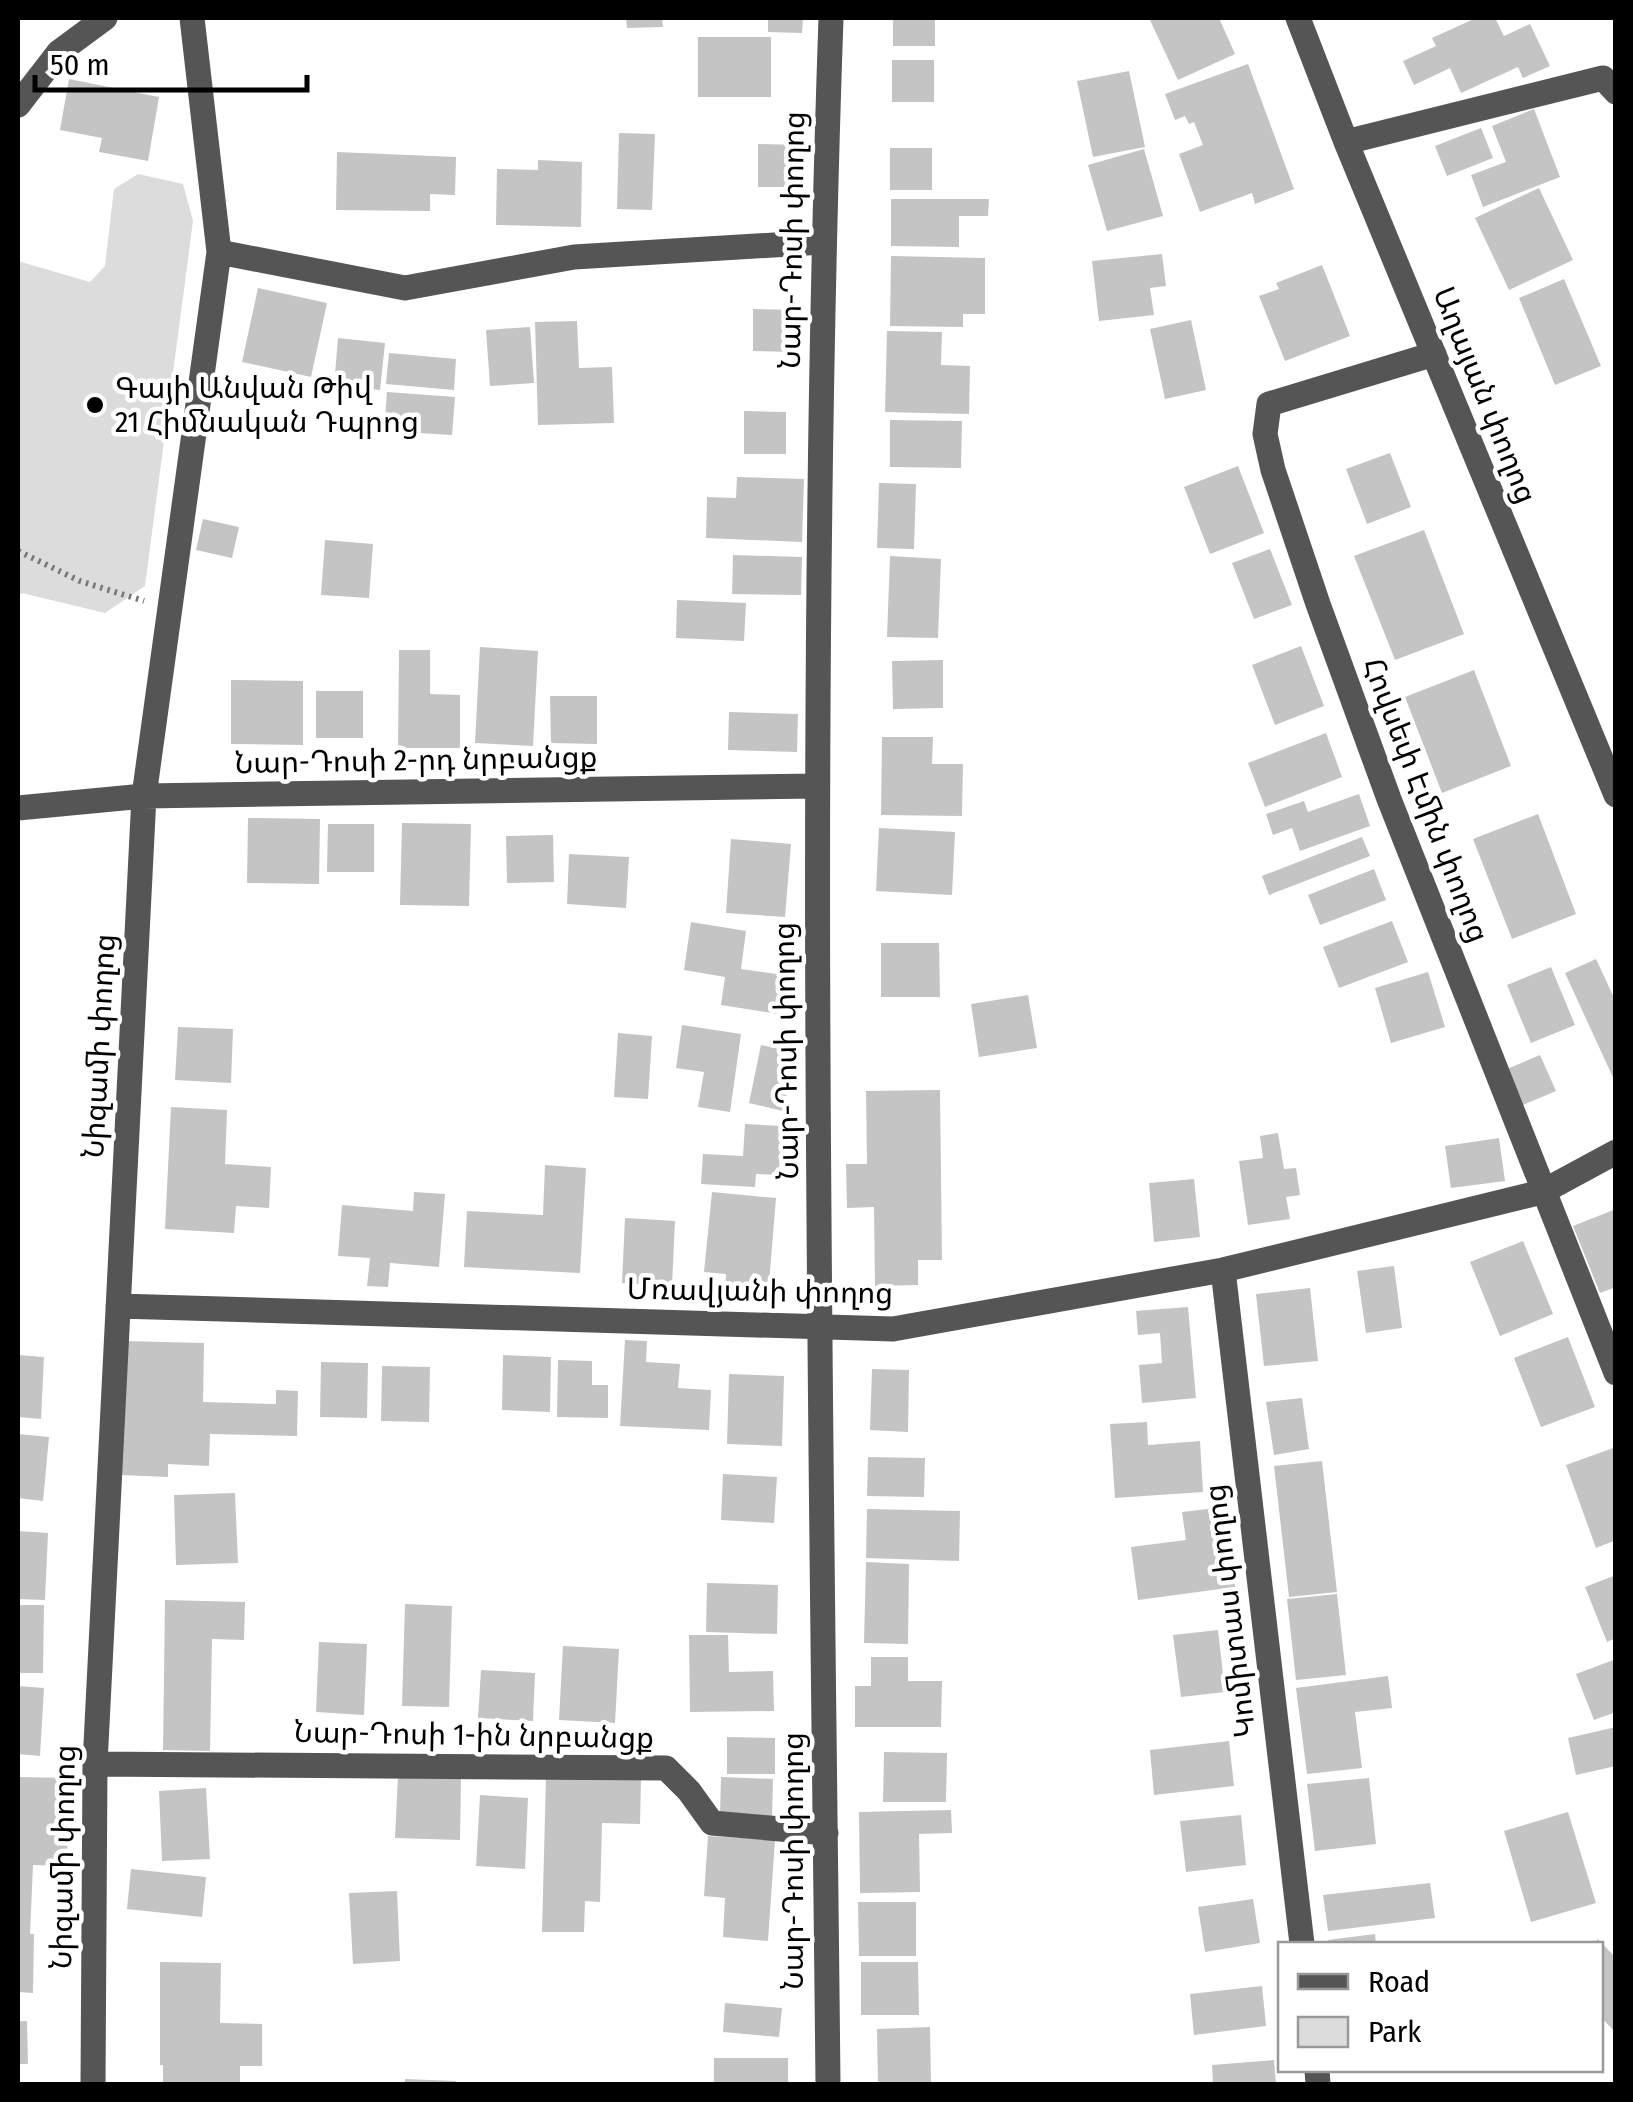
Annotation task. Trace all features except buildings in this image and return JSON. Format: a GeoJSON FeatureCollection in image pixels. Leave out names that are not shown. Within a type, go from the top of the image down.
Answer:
{"type":"FeatureCollection","features":[{"type":"Feature","properties":{"kind":"street"},"geometry":{"type":"LineString","coordinates":[[18,105],[59,52],[105,18]]}},
{"type":"Feature","properties":{"kind":"street","name":"Նիզամի փողոց"},"geometry":{"type":"LineString","coordinates":[[94,2084],[94,1764],[144,796],[219,252],[192,18]]}},
{"type":"Feature","properties":{"kind":"street","name":"Նար-Դոսի փողոց"},"geometry":{"type":"LineString","coordinates":[[828,2084],[816,786],[823,242],[831,18]]}},
{"type":"Feature","properties":{"kind":"street","name":"Աղայան փողոց"},"geometry":{"type":"LineString","coordinates":[[1298,18],[1616,795]]}},
{"type":"Feature","properties":{"kind":"street"},"geometry":{"type":"LineString","coordinates":[[1346,142],[1603,78],[1615,91]]}},
{"type":"Feature","properties":{"kind":"street"},"geometry":{"type":"LineString","coordinates":[[219,252],[405,288],[574,257],[823,242]]}},
{"type":"Feature","properties":{"kind":"street","name":"Հովսեփ Էմին փողոց"},"geometry":{"type":"LineString","coordinates":[[1434,354],[1269,404],[1265,434],[1273,470],[1364,728],[1542,1192],[1616,1373]]}},
{"type":"Feature","properties":{"kind":"street","name":"Նար-Դոսի 2-րդ նրբանցք"},"geometry":{"type":"LineString","coordinates":[[18,808],[144,796],[816,786]]}},
{"type":"Feature","properties":{"kind":"street","name":"Մռավյանի փողոց"},"geometry":{"type":"LineString","coordinates":[[118,1306],[893,1329],[1224,1270],[1542,1192],[1616,1152]]}},
{"type":"Feature","properties":{"kind":"street","name":"Կոմիտաս փողոց"},"geometry":{"type":"LineString","coordinates":[[1224,1270],[1302,1942]]}},
{"type":"Feature","properties":{"kind":"street","name":"Նար-Դոսի 1-ին նրբանցք"},"geometry":{"type":"LineString","coordinates":[[94,1764],[666,1768],[689,1790],[712,1823],[826,1834]]}},
{"type":"Feature","properties":{"kind":"path"},"geometry":{"type":"LineString","coordinates":[[18,551],[80,581],[170,608]]}},
{"type":"Feature","properties":{"kind":"green space","name":"Գայի Անվան Թիվ 21 Հիմնական Դպրոց"},"geometry":{"type":"Polygon","coordinates":[[[138,174],[183,184],[193,221],[145,586],[105,613],[22,593],[18,597],[18,261],[90,282],[105,266],[114,189],[138,174]]]}},
{"type":"Feature","properties":{"kind":"place","name":"Գայի Անվան Թիվ 21 Հիմնական Դպրոց"},"geometry":{"type":"Point","coordinates":[95,405]}}]}
